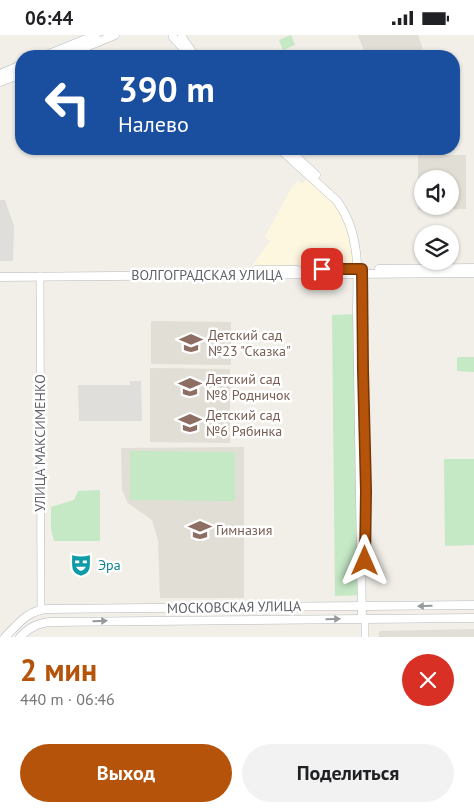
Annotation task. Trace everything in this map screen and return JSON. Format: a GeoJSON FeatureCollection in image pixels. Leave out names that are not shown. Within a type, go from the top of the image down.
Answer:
{"type":"FeatureCollection","features":[{"type":"Feature","properties":{"kind":"main road"},"geometry":{"type":"LineString","coordinates":[[59,50],[96,35]]}},
{"type":"Feature","properties":{"kind":"main road"},"geometry":{"type":"LineString","coordinates":[[79,50],[115,35]]}},
{"type":"Feature","properties":{"kind":"main road"},"geometry":{"type":"LineString","coordinates":[[171,36],[186,36],[192,50]]}},
{"type":"Feature","properties":{"kind":"main road"},"geometry":{"type":"LineString","coordinates":[[171,36],[184,50]]}},
{"type":"Feature","properties":{"kind":"main road"},"geometry":{"type":"LineString","coordinates":[[0,74],[15,68]]}},
{"type":"Feature","properties":{"kind":"main road"},"geometry":{"type":"LineString","coordinates":[[0,83],[15,77]]}},
{"type":"Feature","properties":{"kind":"main road"},"geometry":{"type":"LineString","coordinates":[[287,155],[337,201],[344,211],[351,226],[360,272]]}},
{"type":"Feature","properties":{"kind":"main road"},"geometry":{"type":"LineString","coordinates":[[294,155],[341,199],[356,229],[360,248],[366,491],[363,619]]}},
{"type":"Feature","properties":{"kind":"main road"},"geometry":{"type":"LineString","coordinates":[[0,272],[360,272],[474,268]]}},
{"type":"Feature","properties":{"kind":"main road","name":"ВОЛГОГРАДСКАЯ УЛИЦА"},"geometry":{"type":"LineString","coordinates":[[0,277],[265,275],[360,272],[474,273]]}},
{"type":"Feature","properties":{"kind":"main road","name":"МОСКОВСКАЯ УЛИЦА"},"geometry":{"type":"LineString","coordinates":[[41,610],[474,605]]}},
{"type":"Feature","properties":{"kind":"main road"},"geometry":{"type":"LineString","coordinates":[[120,609],[120,621]]}},
{"type":"Feature","properties":{"kind":"main road"},"geometry":{"type":"LineString","coordinates":[[5,637],[34,611],[41,610],[43,623]]}},
{"type":"Feature","properties":{"kind":"main road","name":"МОСКОВСКАЯ УЛИЦА"},"geometry":{"type":"LineString","coordinates":[[20,637],[31,627],[43,623],[474,618]]}},
{"type":"Feature","properties":{"kind":"street","name":"УЛИЦА МАКСИМЕНКО"},"geometry":{"type":"LineString","coordinates":[[41,610],[43,276]]}},
{"type":"Feature","properties":{"kind":"street"},"geometry":{"type":"LineString","coordinates":[[363,619],[364,637]]}},
{"type":"Feature","properties":{"kind":"shaded area"},"geometry":{"type":"Polygon","coordinates":[[[358,35],[418,35],[423,49],[420,50],[364,50],[358,35]]]}},
{"type":"Feature","properties":{"kind":"shaded area"},"geometry":{"type":"Polygon","coordinates":[[[418,155],[466,155],[466,209],[459,209],[459,170],[418,170],[418,155]]]}},
{"type":"Feature","properties":{"kind":"shaded area"},"geometry":{"type":"Polygon","coordinates":[[[307,179],[328,194],[343,212],[350,230],[355,264],[252,266],[270,241],[265,237],[293,185],[299,180],[302,184],[307,179]]]}},
{"type":"Feature","properties":{"kind":"shaded area"},"geometry":{"type":"Polygon","coordinates":[[[0,200],[5,200],[14,226],[13,261],[0,261],[0,200]]]}},
{"type":"Feature","properties":{"kind":"shaded area","name":"Детский сад №23 \"Сказка\""},"geometry":{"type":"Polygon","coordinates":[[[151,321],[231,322],[231,365],[151,364],[151,321]]]}},
{"type":"Feature","properties":{"kind":"shaded area"},"geometry":{"type":"Polygon","coordinates":[[[150,368],[230,369],[230,443],[150,442],[150,368]]]}},
{"type":"Feature","properties":{"kind":"shaded area"},"geometry":{"type":"Polygon","coordinates":[[[130,381],[141,381],[142,421],[79,421],[78,385],[130,385],[130,381]]]}},
{"type":"Feature","properties":{"kind":"shaded area","name":"Гимназия"},"geometry":{"type":"Polygon","coordinates":[[[244,447],[244,598],[160,598],[158,540],[152,520],[128,503],[122,490],[121,448],[244,447]]]}},
{"type":"Feature","properties":{"kind":"shaded area"},"geometry":{"type":"Polygon","coordinates":[[[474,629],[474,637],[379,637],[380,631],[474,629]]]}},
{"type":"Feature","properties":{"kind":"green space"},"geometry":{"type":"Polygon","coordinates":[[[291,35],[295,45],[283,50],[279,40],[291,35]]]}},
{"type":"Feature","properties":{"kind":"green space"},"geometry":{"type":"Polygon","coordinates":[[[358,314],[360,595],[335,596],[332,315],[358,314]]]}},
{"type":"Feature","properties":{"kind":"green space"},"geometry":{"type":"Polygon","coordinates":[[[474,357],[474,372],[457,371],[457,358],[474,357]]]}},
{"type":"Feature","properties":{"kind":"green space"},"geometry":{"type":"Polygon","coordinates":[[[130,451],[235,452],[235,501],[130,500],[130,451]]]}},
{"type":"Feature","properties":{"kind":"green space"},"geometry":{"type":"Polygon","coordinates":[[[444,459],[474,459],[474,545],[445,546],[444,459]]]}},
{"type":"Feature","properties":{"kind":"green space"},"geometry":{"type":"Polygon","coordinates":[[[100,490],[100,541],[54,541],[51,529],[51,507],[74,500],[78,491],[100,490]]]}},
{"type":"Feature","properties":{"kind":"place","name":"Детский сад №23 \"Сказка\""},"geometry":{"type":"Point","coordinates":[191,343]}},
{"type":"Feature","properties":{"kind":"place","name":"Детский сад №8 Родничок"},"geometry":{"type":"Point","coordinates":[190,387]}},
{"type":"Feature","properties":{"kind":"place","name":"Детский сад №6 Рябинка"},"geometry":{"type":"Point","coordinates":[190,423]}},
{"type":"Feature","properties":{"kind":"place","name":"Гимназия"},"geometry":{"type":"Point","coordinates":[200,530]}},
{"type":"Feature","properties":{"kind":"place","name":"Эра"},"geometry":{"type":"Point","coordinates":[81,565]}},
{"type":"Feature","properties":{"kind":"route"},"geometry":{"type":"LineString","coordinates":[[322,269],[362,269],[366,491],[365,561]]}}]}
